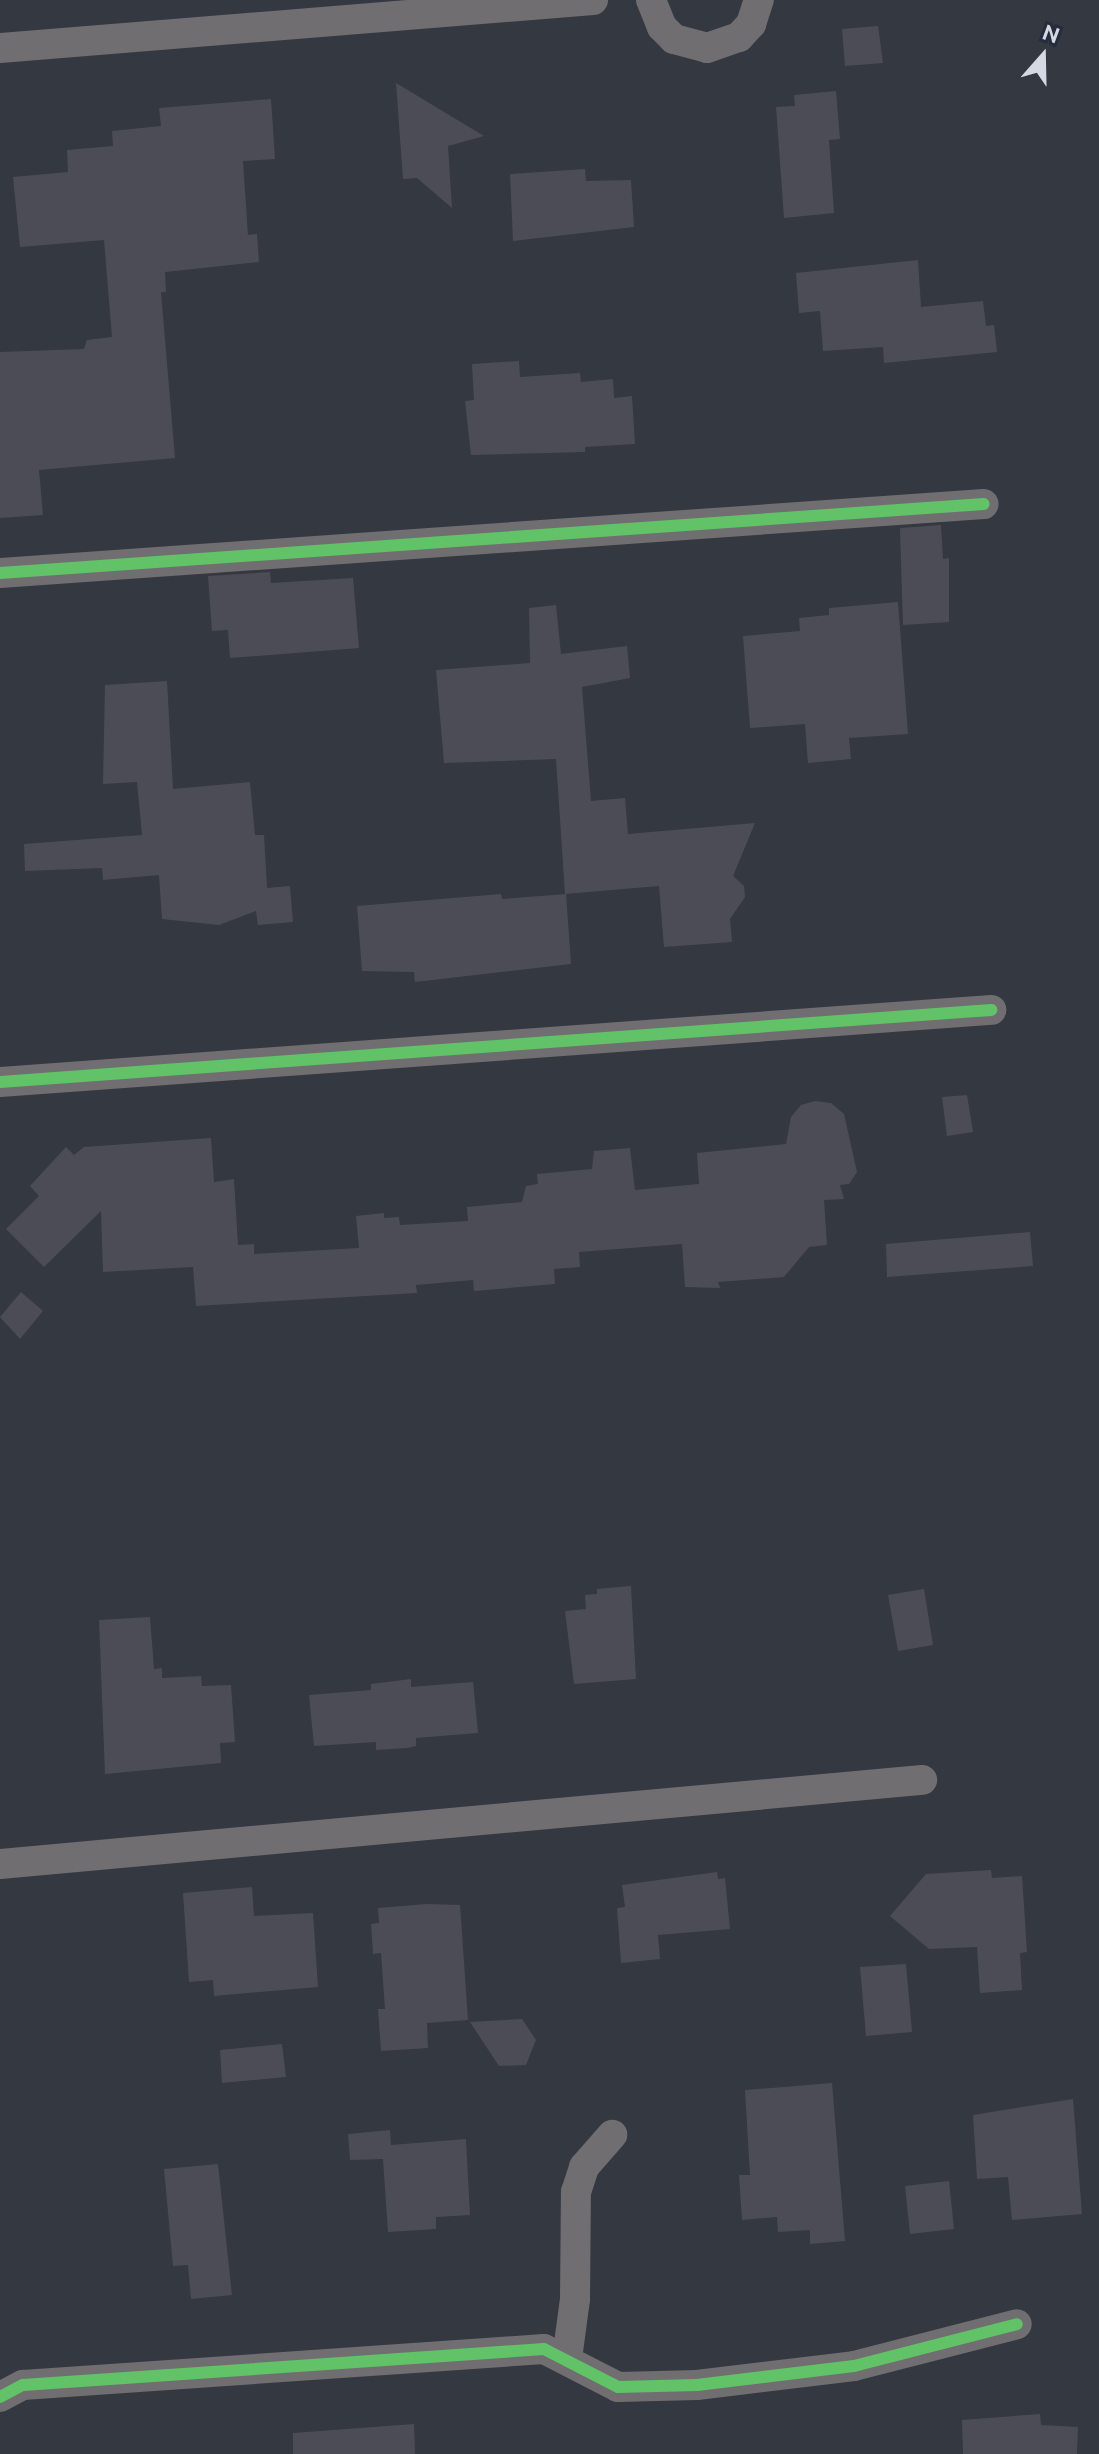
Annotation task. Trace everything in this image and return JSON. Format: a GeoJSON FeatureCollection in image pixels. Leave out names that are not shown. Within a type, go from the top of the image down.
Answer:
{"type":"FeatureCollection","features":[{"type":"Feature","properties":{"kind":"street"},"geometry":{"type":"LineString","coordinates":[[0,48],[593,0]]}},
{"type":"Feature","properties":{"kind":"street"},"geometry":{"type":"LineString","coordinates":[[651,0],[662,27],[674,39],[707,48],[739,37],[751,24],[759,0]]}},
{"type":"Feature","properties":{"kind":"street"},"geometry":{"type":"LineString","coordinates":[[0,573],[984,504]]}},
{"type":"Feature","properties":{"kind":"street"},"geometry":{"type":"LineString","coordinates":[[0,1082],[991,1010]]}},
{"type":"Feature","properties":{"kind":"street"},"geometry":{"type":"LineString","coordinates":[[0,1864],[922,1780]]}},
{"type":"Feature","properties":{"kind":"street"},"geometry":{"type":"LineString","coordinates":[[567,2359],[575,2299],[576,2192],[584,2167],[612,2135]]}},
{"type":"Feature","properties":{"kind":"street"},"geometry":{"type":"LineString","coordinates":[[8,2385],[544,2349],[618,2387],[697,2385],[854,2366],[1017,2324]]}},
{"type":"Feature","properties":{"kind":"building"},"geometry":{"type":"Polygon","coordinates":[[[878,26],[883,63],[845,66],[842,29],[878,26]]]}},
{"type":"Feature","properties":{"kind":"building"},"geometry":{"type":"Polygon","coordinates":[[[396,83],[484,136],[448,146],[452,208],[417,178],[403,179],[396,83]]]}},
{"type":"Feature","properties":{"kind":"building"},"geometry":{"type":"Polygon","coordinates":[[[836,91],[840,139],[829,140],[834,213],[784,218],[776,107],[795,106],[794,95],[836,91]]]}},
{"type":"Feature","properties":{"kind":"building"},"geometry":{"type":"Polygon","coordinates":[[[271,99],[275,159],[243,161],[248,235],[257,234],[259,262],[165,272],[166,292],[161,292],[175,458],[39,470],[43,515],[0,518],[0,352],[84,349],[87,340],[112,337],[104,240],[20,247],[13,177],[68,172],[67,150],[113,146],[112,131],[161,126],[159,108],[271,99]]]}},
{"type":"Feature","properties":{"kind":"building"},"geometry":{"type":"Polygon","coordinates":[[[585,169],[586,181],[631,180],[634,227],[513,241],[510,174],[585,169]]]}},
{"type":"Feature","properties":{"kind":"building"},"geometry":{"type":"Polygon","coordinates":[[[918,260],[921,307],[983,301],[986,326],[994,325],[997,352],[884,363],[883,347],[823,351],[820,311],[799,313],[796,273],[918,260]]]}},
{"type":"Feature","properties":{"kind":"building"},"geometry":{"type":"Polygon","coordinates":[[[519,361],[520,377],[580,373],[581,382],[613,379],[614,398],[632,396],[635,444],[585,447],[585,452],[471,455],[465,401],[474,400],[472,364],[519,361]]]}},
{"type":"Feature","properties":{"kind":"building"},"geometry":{"type":"Polygon","coordinates":[[[941,525],[943,559],[949,558],[949,622],[903,625],[900,528],[941,525]]]}},
{"type":"Feature","properties":{"kind":"building"},"geometry":{"type":"Polygon","coordinates":[[[270,572],[271,583],[353,578],[359,648],[230,658],[228,630],[212,631],[208,576],[270,572]]]}},
{"type":"Feature","properties":{"kind":"building"},"geometry":{"type":"Polygon","coordinates":[[[898,602],[908,734],[849,738],[851,759],[808,763],[805,724],[750,728],[743,636],[800,631],[799,618],[829,615],[829,608],[898,602]]]}},
{"type":"Feature","properties":{"kind":"building"},"geometry":{"type":"Polygon","coordinates":[[[556,605],[561,654],[627,646],[630,678],[582,687],[591,801],[625,798],[628,834],[755,823],[733,876],[744,886],[745,897],[730,919],[732,942],[664,947],[659,886],[565,894],[556,759],[444,763],[436,670],[530,663],[529,608],[556,605]]]}},
{"type":"Feature","properties":{"kind":"building"},"geometry":{"type":"Polygon","coordinates":[[[167,681],[173,789],[250,782],[255,835],[264,835],[267,888],[290,886],[293,922],[258,925],[256,911],[219,925],[162,919],[159,875],[103,880],[102,868],[25,871],[24,844],[142,835],[137,782],[103,784],[105,685],[167,681]]]}},
{"type":"Feature","properties":{"kind":"building"},"geometry":{"type":"Polygon","coordinates":[[[501,894],[502,899],[566,894],[571,964],[415,982],[414,972],[362,971],[357,906],[501,894]]]}},
{"type":"Feature","properties":{"kind":"building"},"geometry":{"type":"Polygon","coordinates":[[[967,1095],[973,1132],[947,1136],[942,1097],[967,1095]]]}},
{"type":"Feature","properties":{"kind":"building"},"geometry":{"type":"Polygon","coordinates":[[[815,1101],[831,1103],[844,1114],[857,1172],[849,1184],[840,1185],[844,1199],[824,1200],[827,1245],[809,1247],[784,1277],[718,1282],[720,1288],[685,1287],[682,1244],[579,1252],[580,1267],[554,1269],[555,1284],[474,1291],[473,1280],[416,1285],[417,1293],[196,1306],[193,1267],[103,1272],[101,1211],[44,1267],[6,1229],[39,1196],[30,1186],[66,1147],[74,1155],[84,1147],[211,1138],[214,1182],[234,1179],[238,1245],[254,1244],[254,1254],[359,1248],[356,1216],[384,1213],[384,1218],[399,1217],[400,1225],[468,1221],[467,1207],[522,1202],[526,1186],[538,1184],[537,1174],[592,1169],[594,1151],[630,1148],[635,1190],[699,1184],[697,1153],[786,1144],[791,1117],[801,1105],[815,1101]]]}},
{"type":"Feature","properties":{"kind":"building"},"geometry":{"type":"Polygon","coordinates":[[[1030,1232],[1033,1266],[887,1277],[886,1244],[1030,1232]]]}},
{"type":"Feature","properties":{"kind":"building"},"geometry":{"type":"Polygon","coordinates":[[[21,1292],[43,1311],[20,1339],[0,1317],[21,1292]]]}},
{"type":"Feature","properties":{"kind":"building"},"geometry":{"type":"Polygon","coordinates":[[[631,1586],[636,1679],[574,1684],[565,1611],[586,1609],[585,1595],[597,1594],[597,1589],[631,1586]]]}},
{"type":"Feature","properties":{"kind":"building"},"geometry":{"type":"Polygon","coordinates":[[[924,1589],[933,1645],[898,1651],[888,1595],[924,1589]]]}},
{"type":"Feature","properties":{"kind":"building"},"geometry":{"type":"Polygon","coordinates":[[[150,1617],[154,1669],[162,1668],[162,1678],[201,1676],[202,1686],[231,1685],[235,1742],[220,1743],[221,1763],[105,1774],[99,1620],[150,1617]]]}},
{"type":"Feature","properties":{"kind":"building"},"geometry":{"type":"Polygon","coordinates":[[[411,1679],[411,1687],[473,1682],[478,1733],[416,1738],[416,1746],[407,1748],[376,1750],[376,1742],[314,1746],[309,1695],[371,1690],[371,1684],[411,1679]]]}},
{"type":"Feature","properties":{"kind":"building"},"geometry":{"type":"Polygon","coordinates":[[[991,1870],[992,1878],[1022,1876],[1027,1952],[1020,1953],[1022,1990],[980,1993],[977,1947],[929,1949],[890,1916],[926,1874],[991,1870]]]}},
{"type":"Feature","properties":{"kind":"building"},"geometry":{"type":"Polygon","coordinates":[[[717,1872],[718,1879],[725,1878],[730,1929],[658,1935],[660,1959],[621,1963],[617,1908],[625,1907],[622,1885],[717,1872]]]}},
{"type":"Feature","properties":{"kind":"building"},"geometry":{"type":"Polygon","coordinates":[[[252,1887],[254,1916],[313,1913],[318,1987],[214,1996],[213,1980],[189,1982],[183,1893],[252,1887]]]}},
{"type":"Feature","properties":{"kind":"building"},"geometry":{"type":"Polygon","coordinates":[[[460,1905],[468,2020],[427,2023],[428,2048],[381,2051],[378,2009],[385,2009],[381,1953],[373,1954],[371,1924],[379,1923],[378,1908],[460,1905]]]}},
{"type":"Feature","properties":{"kind":"building"},"geometry":{"type":"Polygon","coordinates":[[[906,1964],[912,2032],[866,2036],[860,1967],[906,1964]]]}},
{"type":"Feature","properties":{"kind":"building"},"geometry":{"type":"Polygon","coordinates":[[[522,2019],[536,2040],[526,2065],[499,2066],[470,2022],[522,2019]]]}},
{"type":"Feature","properties":{"kind":"building"},"geometry":{"type":"Polygon","coordinates":[[[282,2044],[286,2077],[222,2083],[220,2050],[282,2044]]]}},
{"type":"Feature","properties":{"kind":"building"},"geometry":{"type":"Polygon","coordinates":[[[832,2083],[845,2241],[810,2244],[810,2230],[778,2232],[777,2217],[742,2220],[739,2175],[750,2175],[745,2090],[832,2083]]]}},
{"type":"Feature","properties":{"kind":"building"},"geometry":{"type":"Polygon","coordinates":[[[1073,2099],[1082,2214],[1012,2220],[1008,2177],[977,2179],[973,2115],[1073,2099]]]}},
{"type":"Feature","properties":{"kind":"building"},"geometry":{"type":"Polygon","coordinates":[[[390,2130],[391,2145],[466,2139],[470,2215],[436,2217],[436,2229],[388,2232],[383,2159],[350,2160],[348,2134],[390,2130]]]}},
{"type":"Feature","properties":{"kind":"building"},"geometry":{"type":"Polygon","coordinates":[[[218,2164],[232,2295],[191,2299],[188,2265],[173,2266],[164,2169],[218,2164]]]}},
{"type":"Feature","properties":{"kind":"building"},"geometry":{"type":"Polygon","coordinates":[[[949,2181],[954,2229],[910,2234],[905,2186],[949,2181]]]}},
{"type":"Feature","properties":{"kind":"building"},"geometry":{"type":"Polygon","coordinates":[[[1040,2414],[1041,2425],[1078,2427],[1077,2454],[963,2454],[962,2420],[1040,2414]]]}},
{"type":"Feature","properties":{"kind":"building"},"geometry":{"type":"Polygon","coordinates":[[[414,2424],[415,2454],[293,2454],[293,2433],[414,2424]]]}},
{"type":"Feature","properties":{"kind":"cycle path"},"geometry":{"type":"LineString","coordinates":[[0,573],[984,504]]}},
{"type":"Feature","properties":{"kind":"cycle path"},"geometry":{"type":"LineString","coordinates":[[0,1082],[991,1010]]}},
{"type":"Feature","properties":{"kind":"cycle path"},"geometry":{"type":"LineString","coordinates":[[0,2397],[23,2385],[544,2349],[618,2387],[697,2385],[854,2366],[1017,2324]]}}]}
